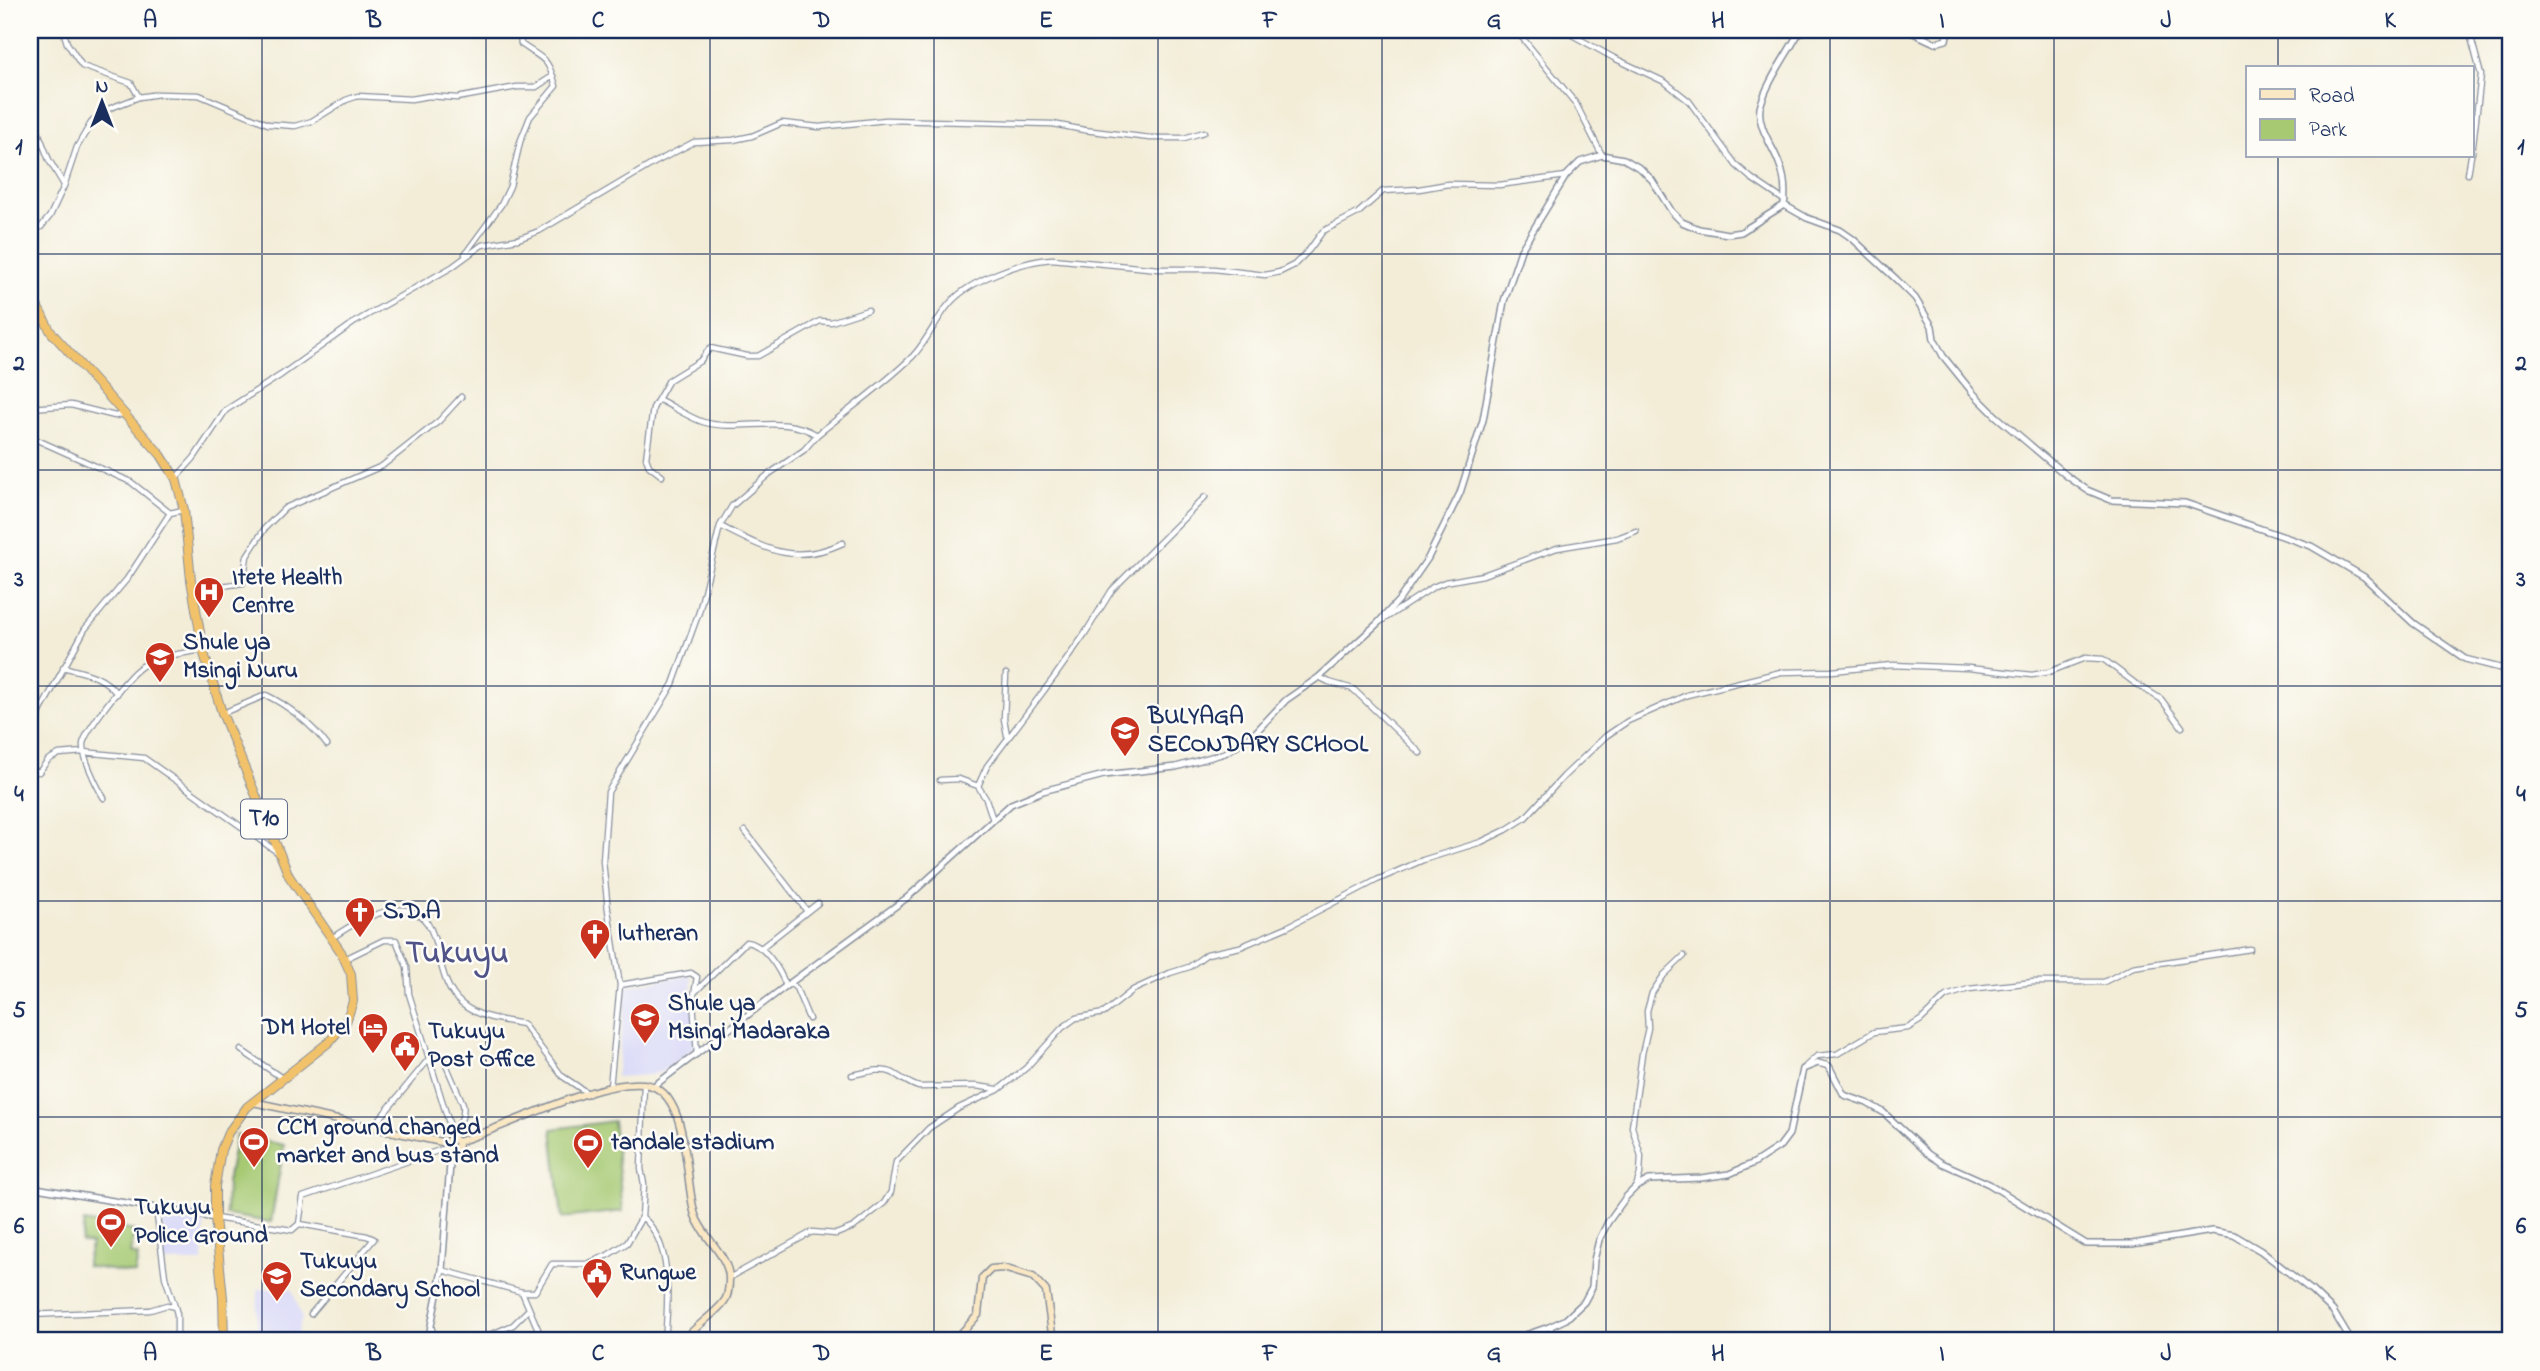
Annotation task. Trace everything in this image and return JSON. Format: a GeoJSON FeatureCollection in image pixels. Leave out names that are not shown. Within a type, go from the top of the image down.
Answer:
{"type":"FeatureCollection","features":[{"type":"Feature","properties":{"kind":"highway","name":"T10"},"geometry":{"type":"LineString","coordinates":[[30,281],[36,304],[51,332],[161,455],[176,479],[184,510],[203,649],[222,713],[289,876],[345,959],[354,991],[346,1023],[329,1042],[253,1102],[228,1133],[221,1150],[215,1186],[215,1219],[223,1298],[224,1341]]}},
{"type":"Feature","properties":{"kind":"main road"},"geometry":{"type":"LineString","coordinates":[[448,1147],[450,1139],[610,1088],[643,1084],[654,1086],[664,1094],[675,1108],[682,1132],[695,1214],[727,1266],[729,1278],[725,1300],[683,1341]]}},
{"type":"Feature","properties":{"kind":"main road"},"geometry":{"type":"LineString","coordinates":[[253,1102],[373,1127],[456,1149],[454,1138]]}},
{"type":"Feature","properties":{"kind":"main road"},"geometry":{"type":"LineString","coordinates":[[954,1341],[978,1315],[982,1278],[991,1269],[1003,1268],[1033,1277],[1046,1292],[1053,1341]]}},
{"type":"Feature","properties":{"kind":"street"},"geometry":{"type":"LineString","coordinates":[[64,30],[67,43],[82,66],[131,83],[139,97]]}},
{"type":"Feature","properties":{"kind":"street"},"geometry":{"type":"LineString","coordinates":[[463,257],[501,205],[510,186],[520,142],[530,117],[556,86],[550,65],[539,54],[521,44],[519,30]]}},
{"type":"Feature","properties":{"kind":"street"},"geometry":{"type":"LineString","coordinates":[[1516,30],[1576,104],[1602,155]]}},
{"type":"Feature","properties":{"kind":"street"},"geometry":{"type":"LineString","coordinates":[[1563,30],[1665,82],[1689,101],[1737,165],[1751,178],[1807,218],[1840,230],[1897,280],[1915,298],[1932,326],[1934,339],[1944,356],[1973,393],[1996,416],[2087,490],[2111,500],[2185,503],[2311,547],[2364,577],[2413,623],[2465,659],[2510,673]]}},
{"type":"Feature","properties":{"kind":"street"},"geometry":{"type":"LineString","coordinates":[[1785,203],[1786,188],[1780,164],[1760,122],[1760,108],[1766,91],[1797,36],[1805,30]]}},
{"type":"Feature","properties":{"kind":"street"},"geometry":{"type":"LineString","coordinates":[[1907,30],[1935,43],[1946,40],[1948,30]]}},
{"type":"Feature","properties":{"kind":"street"},"geometry":{"type":"LineString","coordinates":[[2469,30],[2481,75],[2474,130]]}},
{"type":"Feature","properties":{"kind":"street"},"geometry":{"type":"LineString","coordinates":[[30,231],[41,227],[50,216],[64,186],[77,147],[91,123],[103,111],[139,97],[159,94],[199,95],[268,124],[295,126],[312,121],[346,100],[358,96],[457,98],[536,87],[553,76]]}},
{"type":"Feature","properties":{"kind":"street"},"geometry":{"type":"LineString","coordinates":[[30,111],[49,160],[64,186]]}},
{"type":"Feature","properties":{"kind":"street"},"geometry":{"type":"LineString","coordinates":[[176,479],[194,458],[226,410],[355,322],[441,274],[482,245],[518,239],[539,231],[694,142],[752,136],[782,123],[819,127],[886,120],[1052,124],[1150,138],[1184,138],[1203,132]]}},
{"type":"Feature","properties":{"kind":"street"},"geometry":{"type":"LineString","coordinates":[[654,1086],[908,897],[1010,804],[1043,791],[1104,775],[1176,767],[1225,752],[1253,735],[1286,700],[1319,677],[1378,623],[1399,600],[1428,558],[1460,493],[1483,420],[1504,301],[1521,250],[1566,176],[1580,162],[1602,155],[1624,159],[1641,169],[1652,180],[1672,212],[1682,222],[1699,229],[1728,234],[1741,232],[1785,203]]}},
{"type":"Feature","properties":{"kind":"street"},"geometry":{"type":"LineString","coordinates":[[2468,174],[2470,158]]}},
{"type":"Feature","properties":{"kind":"street"},"geometry":{"type":"LineString","coordinates":[[610,1088],[620,985],[603,861],[608,792],[652,723],[673,684],[699,612],[720,526],[732,506],[769,474],[804,450],[817,435],[912,356],[948,305],[963,290],[1036,260],[1092,261],[1158,269],[1214,270],[1265,275],[1294,265],[1323,231],[1358,213],[1383,191],[1448,184],[1499,185],[1566,176]]}},
{"type":"Feature","properties":{"kind":"street"},"geometry":{"type":"LineString","coordinates":[[662,476],[649,466],[646,458],[653,408],[669,380],[700,361],[710,348],[758,356],[820,321],[831,322],[868,310]]}},
{"type":"Feature","properties":{"kind":"street"},"geometry":{"type":"LineString","coordinates":[[193,590],[243,583],[247,556],[265,528],[285,508],[382,466],[439,421],[461,397]]}},
{"type":"Feature","properties":{"kind":"street"},"geometry":{"type":"LineString","coordinates":[[658,399],[703,422],[732,425],[786,424],[804,427],[817,435]]}},
{"type":"Feature","properties":{"kind":"street"},"geometry":{"type":"LineString","coordinates":[[30,408],[71,405],[115,416],[125,414]]}},
{"type":"Feature","properties":{"kind":"street"},"geometry":{"type":"LineString","coordinates":[[30,439],[36,439],[131,482],[170,513]]}},
{"type":"Feature","properties":{"kind":"street"},"geometry":{"type":"LineString","coordinates":[[978,786],[987,766],[1007,736],[1062,666],[1112,590],[1205,497]]}},
{"type":"Feature","properties":{"kind":"street"},"geometry":{"type":"LineString","coordinates":[[30,739],[41,710],[85,629],[127,579],[170,513],[184,510]]}},
{"type":"Feature","properties":{"kind":"street"},"geometry":{"type":"LineString","coordinates":[[720,526],[753,543],[787,555],[818,553],[843,543]]}},
{"type":"Feature","properties":{"kind":"street"},"geometry":{"type":"LineString","coordinates":[[1378,623],[1445,582],[1483,575],[1557,548],[1617,538],[1636,531]]}},
{"type":"Feature","properties":{"kind":"street"},"geometry":{"type":"LineString","coordinates":[[104,798],[93,782],[92,771],[83,752],[83,741],[107,705],[137,670],[155,660],[203,649]]}},
{"type":"Feature","properties":{"kind":"street"},"geometry":{"type":"LineString","coordinates":[[729,1278],[812,1232],[836,1234],[854,1227],[884,1203],[891,1192],[896,1162],[929,1128],[959,1108],[998,1090],[1026,1068],[1062,1028],[1076,1018],[1104,1013],[1133,990],[1189,967],[1207,954],[1240,947],[1287,927],[1411,865],[1480,842],[1506,830],[1525,818],[1606,736],[1628,720],[1687,695],[1781,672],[1832,671],[1892,664],[2032,675],[2049,672],[2085,658],[2103,659],[2161,699],[2182,727]]}},
{"type":"Feature","properties":{"kind":"street"},"geometry":{"type":"LineString","coordinates":[[63,667],[100,677],[109,683],[117,694]]}},
{"type":"Feature","properties":{"kind":"street"},"geometry":{"type":"LineString","coordinates":[[1006,674],[1004,719],[1007,736]]}},
{"type":"Feature","properties":{"kind":"street"},"geometry":{"type":"LineString","coordinates":[[1319,677],[1353,689],[1420,753]]}},
{"type":"Feature","properties":{"kind":"street"},"geometry":{"type":"LineString","coordinates":[[222,713],[266,695],[282,703],[327,745]]}},
{"type":"Feature","properties":{"kind":"street"},"geometry":{"type":"LineString","coordinates":[[30,769],[38,772],[48,760],[59,754],[83,752],[144,758],[278,852]]}},
{"type":"Feature","properties":{"kind":"street"},"geometry":{"type":"LineString","coordinates":[[940,780],[959,779],[978,786],[986,799],[993,821]]}},
{"type":"Feature","properties":{"kind":"street"},"geometry":{"type":"LineString","coordinates":[[745,831],[807,911]]}},
{"type":"Feature","properties":{"kind":"street"},"geometry":{"type":"LineString","coordinates":[[761,948],[818,903]]}},
{"type":"Feature","properties":{"kind":"street"},"geometry":{"type":"LineString","coordinates":[[331,938],[360,920],[398,909],[414,912],[424,918],[433,933],[447,980],[461,1003],[485,1016],[523,1024],[562,1076],[589,1094]]}},
{"type":"Feature","properties":{"kind":"street"},"geometry":{"type":"LineString","coordinates":[[345,959],[383,940],[396,940],[407,967],[409,994],[428,1060],[454,1138]]}},
{"type":"Feature","properties":{"kind":"street"},"geometry":{"type":"LineString","coordinates":[[694,993],[746,942],[754,943],[761,948],[788,984],[796,988],[809,1019]]}},
{"type":"Feature","properties":{"kind":"street"},"geometry":{"type":"LineString","coordinates":[[1422,1341],[1472,1337],[1511,1340],[1566,1319],[1584,1302],[1592,1287],[1594,1260],[1599,1240],[1608,1222],[1636,1187],[1648,1180],[1729,1174],[1754,1163],[1780,1146],[1789,1134],[1803,1069],[1817,1056],[1837,1054],[1874,1032],[1908,1028],[1921,1020],[1946,996],[1969,989],[2034,982],[2104,982],[2133,967],[2250,949]]}},
{"type":"Feature","properties":{"kind":"street"},"geometry":{"type":"LineString","coordinates":[[1636,1187],[1641,1156],[1632,1127],[1648,1028],[1647,1011],[1652,993],[1664,975],[1684,956]]}},
{"type":"Feature","properties":{"kind":"street"},"geometry":{"type":"LineString","coordinates":[[620,985],[691,973],[697,976],[694,993],[697,1054]]}},
{"type":"Feature","properties":{"kind":"street"},"geometry":{"type":"LineString","coordinates":[[241,1050],[282,1077]]}},
{"type":"Feature","properties":{"kind":"street"},"geometry":{"type":"LineString","coordinates":[[373,1127],[428,1060],[445,1059],[463,1104],[463,1118],[454,1138]]}},
{"type":"Feature","properties":{"kind":"street"},"geometry":{"type":"LineString","coordinates":[[1803,1069],[1818,1063],[1829,1066],[1844,1095],[1883,1112],[1928,1154],[1990,1184],[2086,1244],[2132,1244],[2212,1231],[2234,1235],[2261,1251],[2311,1290],[2333,1311],[2351,1341]]}},
{"type":"Feature","properties":{"kind":"street"},"geometry":{"type":"LineString","coordinates":[[852,1075],[890,1071],[909,1085],[919,1087],[976,1086],[998,1090]]}},
{"type":"Feature","properties":{"kind":"street"},"geometry":{"type":"LineString","coordinates":[[442,1270],[522,1292],[535,1292],[552,1264],[587,1264],[627,1243],[642,1217],[644,1184],[640,1169],[643,1084]]}},
{"type":"Feature","properties":{"kind":"street"},"geometry":{"type":"LineString","coordinates":[[30,1187],[292,1230],[299,1224],[303,1197],[448,1147],[442,1270],[428,1341]]}},
{"type":"Feature","properties":{"kind":"street"},"geometry":{"type":"LineString","coordinates":[[156,1208],[165,1278],[177,1314],[177,1341]]}},
{"type":"Feature","properties":{"kind":"street"},"geometry":{"type":"LineString","coordinates":[[642,1217],[652,1224],[668,1285],[666,1341]]}},
{"type":"Feature","properties":{"kind":"street"},"geometry":{"type":"LineString","coordinates":[[299,1224],[374,1239],[311,1314]]}},
{"type":"Feature","properties":{"kind":"street"},"geometry":{"type":"LineString","coordinates":[[522,1292],[543,1341]]}},
{"type":"Feature","properties":{"kind":"street"},"geometry":{"type":"LineString","coordinates":[[30,1315],[150,1310],[167,1305],[175,1307]]}},
{"type":"Feature","properties":{"kind":"street"},"geometry":{"type":"LineString","coordinates":[[476,1341],[513,1325],[528,1310]]}},
{"type":"Feature","properties":{"kind":"street"},"geometry":{"type":"LineString","coordinates":[[1549,1327],[1554,1335],[1552,1341]]}},
{"type":"Feature","properties":{"kind":"street"},"geometry":{"type":"LineString","coordinates":[[432,1329],[434,1341]]}},
{"type":"Feature","properties":{"kind":"street"},"geometry":{"type":"LineString","coordinates":[[303,1337],[310,1341]]}},
{"type":"Feature","properties":{"kind":"shaded area"},"geometry":{"type":"Polygon","coordinates":[[[691,975],[695,1047],[662,1072],[616,1077],[627,986],[691,975]]]}},
{"type":"Feature","properties":{"kind":"shaded area"},"geometry":{"type":"Polygon","coordinates":[[[163,1212],[205,1212],[203,1262],[164,1262],[163,1212]]]}},
{"type":"Feature","properties":{"kind":"shaded area","name":"Tukuyu Secondary School"},"geometry":{"type":"Polygon","coordinates":[[[258,1289],[292,1289],[302,1317],[297,1334],[300,1341],[236,1341],[237,1327],[257,1328],[258,1289]]]}},
{"type":"Feature","properties":{"kind":"green space","name":"tandale stadium"},"geometry":{"type":"Polygon","coordinates":[[[613,1121],[623,1211],[562,1218],[552,1129],[613,1121]]]}},
{"type":"Feature","properties":{"kind":"green space","name":"CCM ground changed market and bus stand"},"geometry":{"type":"Polygon","coordinates":[[[236,1135],[284,1145],[271,1222],[226,1215],[227,1182],[236,1135]]]}},
{"type":"Feature","properties":{"kind":"green space","name":"Tukuyu Police Ground"},"geometry":{"type":"Polygon","coordinates":[[[84,1222],[135,1231],[130,1254],[138,1256],[135,1274],[86,1266],[91,1244],[81,1242],[84,1222]]]}},
{"type":"Feature","properties":{"kind":"place","name":"Itete Health Centre"},"geometry":{"type":"Point","coordinates":[209,619]}},
{"type":"Feature","properties":{"kind":"place","name":"Shule ya Msingi Nuru"},"geometry":{"type":"Point","coordinates":[160,684]}},
{"type":"Feature","properties":{"kind":"place","name":"BULYAGA SECONDARY SCHOOL"},"geometry":{"type":"Point","coordinates":[1125,758]}},
{"type":"Feature","properties":{"kind":"place","name":"S.D.A"},"geometry":{"type":"Point","coordinates":[360,939]}},
{"type":"Feature","properties":{"kind":"place","name":"lutheran"},"geometry":{"type":"Point","coordinates":[595,961]}},
{"type":"Feature","properties":{"kind":"place","name":"Shule ya Msingi Madaraka"},"geometry":{"type":"Point","coordinates":[645,1045]}},
{"type":"Feature","properties":{"kind":"place","name":"DM Hotel"},"geometry":{"type":"Point","coordinates":[373,1055]}},
{"type":"Feature","properties":{"kind":"place","name":"Tukuyu Post Office"},"geometry":{"type":"Point","coordinates":[405,1073]}},
{"type":"Feature","properties":{"kind":"place","name":"CCM ground changed market and bus stand"},"geometry":{"type":"Point","coordinates":[254,1169]}},
{"type":"Feature","properties":{"kind":"place","name":"tandale stadium"},"geometry":{"type":"Point","coordinates":[588,1170]}},
{"type":"Feature","properties":{"kind":"place","name":"Tukuyu Police Ground"},"geometry":{"type":"Point","coordinates":[111,1249]}},
{"type":"Feature","properties":{"kind":"place","name":"Rungwe"},"geometry":{"type":"Point","coordinates":[597,1300]}},
{"type":"Feature","properties":{"kind":"place","name":"Tukuyu Secondary School"},"geometry":{"type":"Point","coordinates":[277,1303]}},
{"type":"Feature","properties":{"kind":"district","name":"Tukuyu"},"geometry":{"type":"Point","coordinates":[457,954]}}]}
